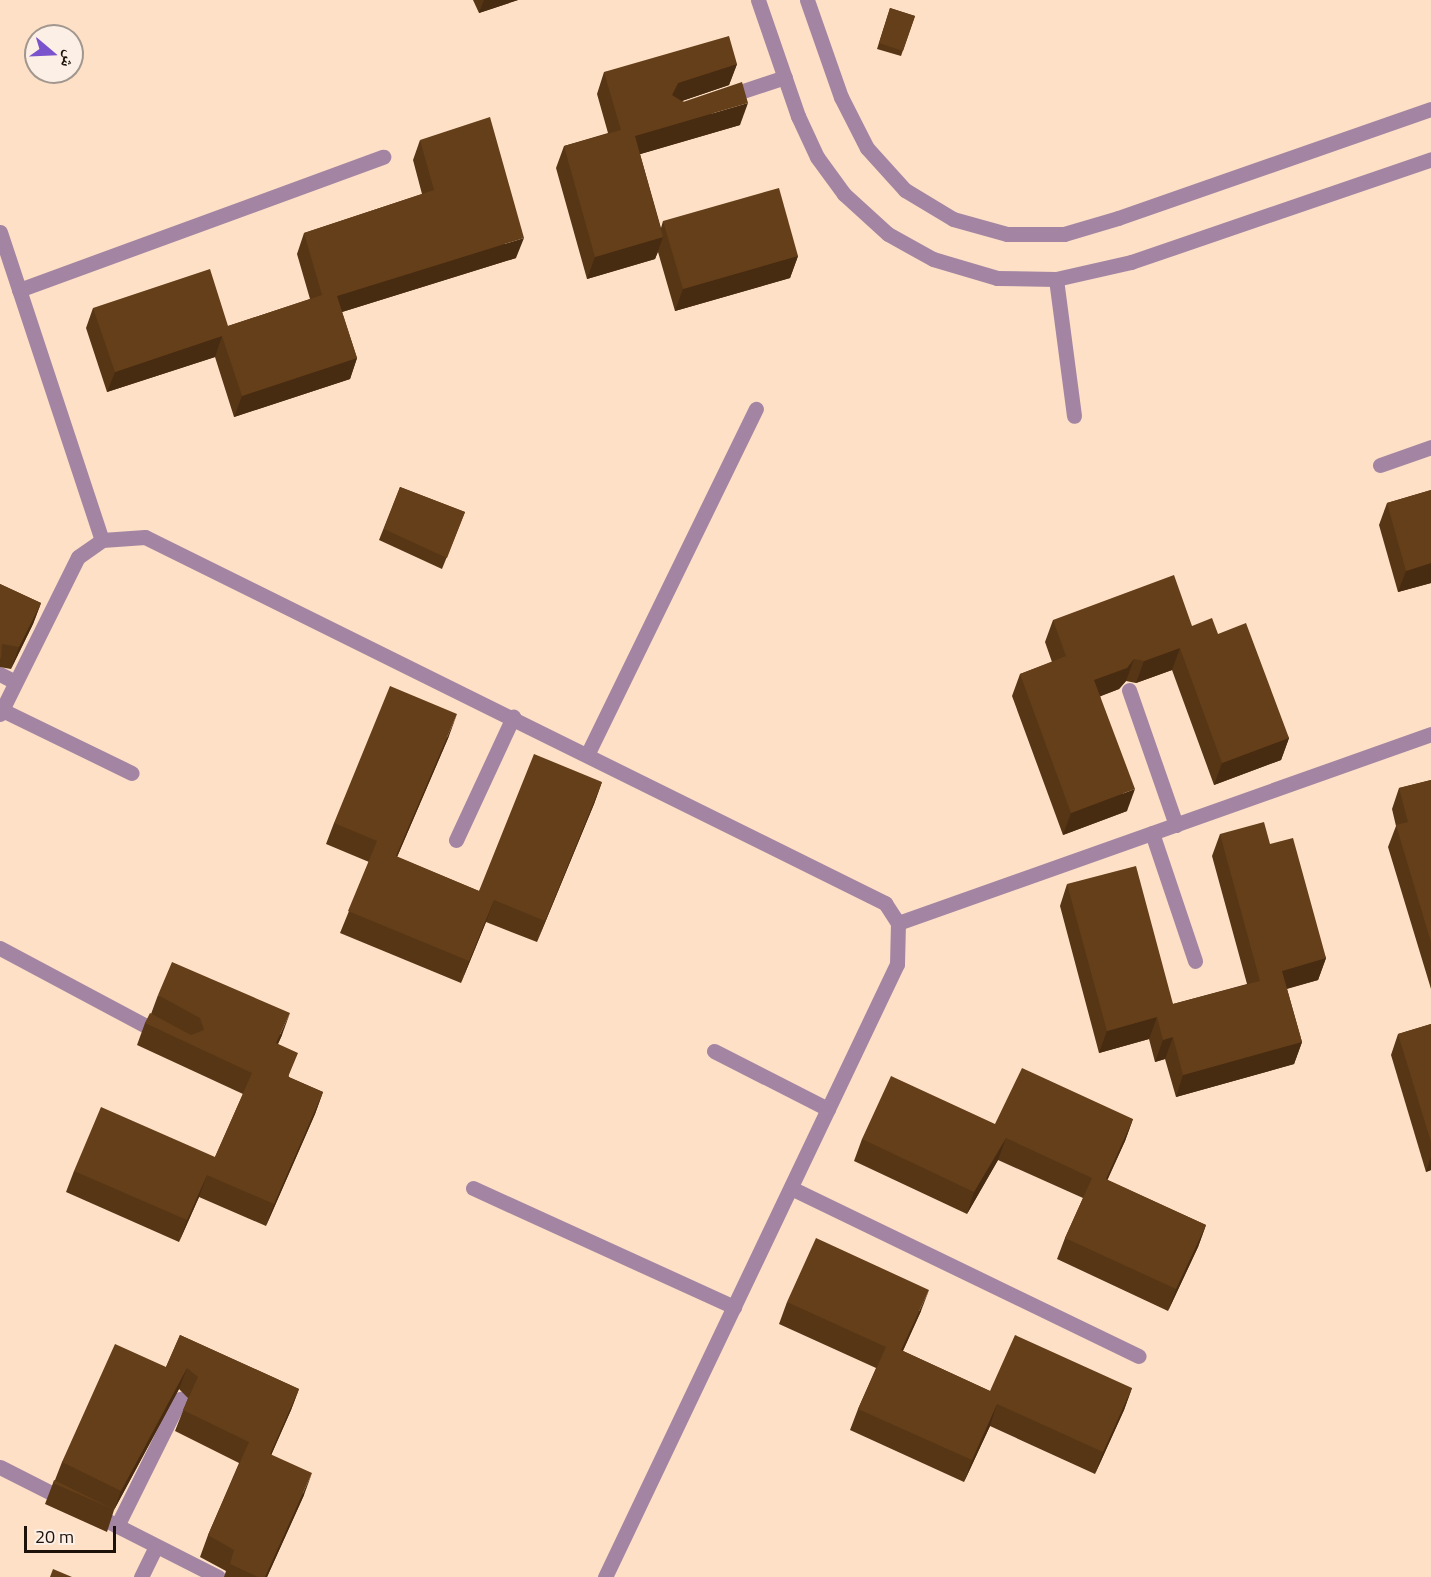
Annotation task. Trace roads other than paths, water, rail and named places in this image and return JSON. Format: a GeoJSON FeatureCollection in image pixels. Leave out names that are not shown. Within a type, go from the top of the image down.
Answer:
{"type":"FeatureCollection","features":[{"type":"Feature","properties":{"kind":"street"},"geometry":{"type":"LineString","coordinates":[[758,0],[785,77],[818,157],[844,194],[888,234],[933,260],[997,278],[1056,279],[1131,262],[1431,159]]}},
{"type":"Feature","properties":{"kind":"street"},"geometry":{"type":"LineString","coordinates":[[807,0],[841,97],[867,148],[905,190],[943,213],[1007,234],[1064,234],[1118,218],[1431,110]]}},
{"type":"Feature","properties":{"kind":"street"},"geometry":{"type":"LineString","coordinates":[[706,103],[785,77]]}},
{"type":"Feature","properties":{"kind":"street"},"geometry":{"type":"LineString","coordinates":[[19,290],[383,157]]}},
{"type":"Feature","properties":{"kind":"street"},"geometry":{"type":"LineString","coordinates":[[0,232],[102,540]]}},
{"type":"Feature","properties":{"kind":"street"},"geometry":{"type":"LineString","coordinates":[[1056,279],[1074,416]]}},
{"type":"Feature","properties":{"kind":"street"},"geometry":{"type":"LineString","coordinates":[[588,753],[756,409]]}},
{"type":"Feature","properties":{"kind":"street"},"geometry":{"type":"LineString","coordinates":[[1380,465],[1431,447]]}},
{"type":"Feature","properties":{"kind":"street"},"geometry":{"type":"LineString","coordinates":[[132,773],[1,712],[69,569],[102,540],[145,537],[865,889],[885,903],[898,923],[897,964],[605,1577]]}},
{"type":"Feature","properties":{"kind":"street"},"geometry":{"type":"LineString","coordinates":[[0,674],[15,682]]}},
{"type":"Feature","properties":{"kind":"street"},"geometry":{"type":"LineString","coordinates":[[1129,690],[1176,825]]}},
{"type":"Feature","properties":{"kind":"street"},"geometry":{"type":"LineString","coordinates":[[456,840],[513,717]]}},
{"type":"Feature","properties":{"kind":"street"},"geometry":{"type":"LineString","coordinates":[[898,923],[1431,734]]}},
{"type":"Feature","properties":{"kind":"street"},"geometry":{"type":"LineString","coordinates":[[1152,833],[1195,961]]}},
{"type":"Feature","properties":{"kind":"street"},"geometry":{"type":"LineString","coordinates":[[0,948],[177,1042]]}},
{"type":"Feature","properties":{"kind":"street"},"geometry":{"type":"LineString","coordinates":[[714,1051],[828,1109]]}},
{"type":"Feature","properties":{"kind":"street"},"geometry":{"type":"LineString","coordinates":[[473,1188],[734,1307]]}},
{"type":"Feature","properties":{"kind":"street"},"geometry":{"type":"LineString","coordinates":[[791,1188],[1138,1356]]}},
{"type":"Feature","properties":{"kind":"street"},"geometry":{"type":"LineString","coordinates":[[117,1526],[180,1399]]}},
{"type":"Feature","properties":{"kind":"street"},"geometry":{"type":"LineString","coordinates":[[0,1467],[218,1577]]}},
{"type":"Feature","properties":{"kind":"street"},"geometry":{"type":"LineString","coordinates":[[141,1577],[156,1546]]}}]}
